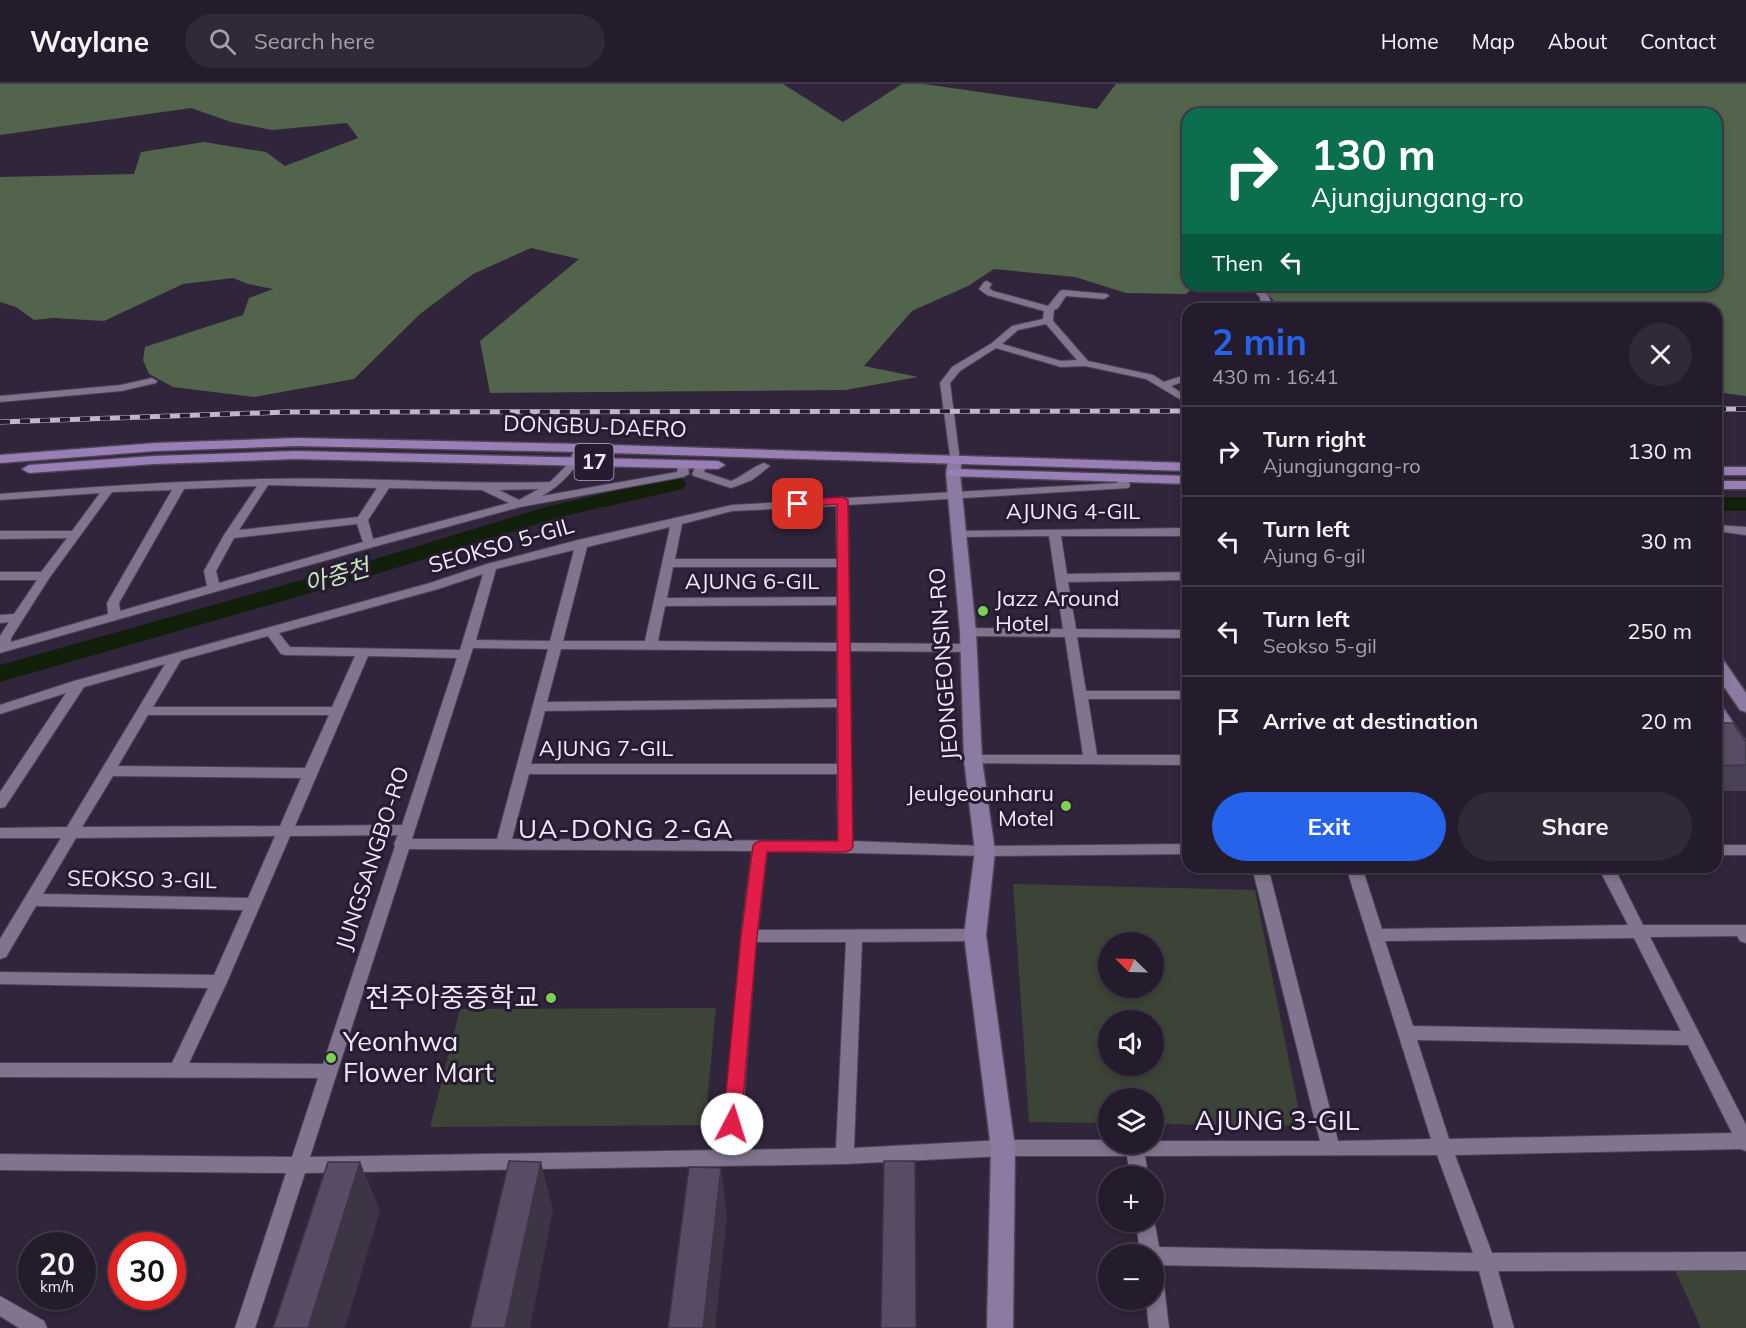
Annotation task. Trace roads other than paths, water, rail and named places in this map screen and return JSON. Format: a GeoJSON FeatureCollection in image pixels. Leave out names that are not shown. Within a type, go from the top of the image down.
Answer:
{"type":"FeatureCollection","features":[{"type":"Feature","properties":{"kind":"main road","name":"DONGBU-DAERO"},"geometry":{"type":"LineString","coordinates":[[0,459],[156,447],[297,442],[581,447],[954,467],[1122,479],[1182,480]]}},
{"type":"Feature","properties":{"kind":"main road","name":"DONGBU-DAERO"},"geometry":{"type":"LineString","coordinates":[[0,471],[154,460],[295,455],[575,462],[683,469],[764,466],[1182,467]]}},
{"type":"Feature","properties":{"kind":"main road"},"geometry":{"type":"LineString","coordinates":[[1722,471],[1746,471]]}},
{"type":"Feature","properties":{"kind":"main road"},"geometry":{"type":"LineString","coordinates":[[1722,485],[1746,484]]}},
{"type":"Feature","properties":{"kind":"street"},"geometry":{"type":"LineString","coordinates":[[987,284],[984,289],[990,293],[1049,309],[1055,306],[1063,293],[1104,296]]}},
{"type":"Feature","properties":{"kind":"street"},"geometry":{"type":"LineString","coordinates":[[1049,309],[1048,321],[1085,363]]}},
{"type":"Feature","properties":{"kind":"street"},"geometry":{"type":"LineString","coordinates":[[954,467],[945,383],[956,369],[995,345],[1016,328],[1048,321]]}},
{"type":"Feature","properties":{"kind":"street"},"geometry":{"type":"LineString","coordinates":[[995,345],[1061,364],[1085,363],[1149,377],[1182,397]]}},
{"type":"Feature","properties":{"kind":"street"},"geometry":{"type":"LineString","coordinates":[[1164,386],[1182,379]]}},
{"type":"Feature","properties":{"kind":"street"},"geometry":{"type":"LineString","coordinates":[[0,399],[121,388],[152,381]]}},
{"type":"Feature","properties":{"kind":"street"},"geometry":{"type":"LineString","coordinates":[[519,504],[564,477],[575,462],[581,447]]}},
{"type":"Feature","properties":{"kind":"street"},"geometry":{"type":"LineString","coordinates":[[700,469],[731,485],[748,478],[764,466]]}},
{"type":"Feature","properties":{"kind":"street","name":"JEONGEONSIN-RO"},"geometry":{"type":"LineString","coordinates":[[954,467],[968,640],[973,760],[985,851],[975,935],[1003,1148],[1000,1328]]}},
{"type":"Feature","properties":{"kind":"street"},"geometry":{"type":"LineString","coordinates":[[2,649],[369,544],[519,504],[683,469]]}},
{"type":"Feature","properties":{"kind":"street","name":"SEOKSO 5-GIL"},"geometry":{"type":"LineString","coordinates":[[0,710],[79,684],[434,586],[491,567],[732,508],[842,500],[956,497],[1124,486],[1122,479]]}},
{"type":"Feature","properties":{"kind":"street"},"geometry":{"type":"LineString","coordinates":[[0,497],[109,489],[265,482],[484,487],[554,485]]}},
{"type":"Feature","properties":{"kind":"street"},"geometry":{"type":"LineString","coordinates":[[214,589],[210,571],[230,535],[265,482]]}},
{"type":"Feature","properties":{"kind":"street"},"geometry":{"type":"LineString","coordinates":[[369,544],[362,520],[385,485]]}},
{"type":"Feature","properties":{"kind":"street"},"geometry":{"type":"LineString","coordinates":[[731,485],[732,508]]}},
{"type":"Feature","properties":{"kind":"street"},"geometry":{"type":"LineString","coordinates":[[115,617],[113,603],[180,486]]}},
{"type":"Feature","properties":{"kind":"street"},"geometry":{"type":"LineString","coordinates":[[484,487],[519,504]]}},
{"type":"Feature","properties":{"kind":"street"},"geometry":{"type":"LineString","coordinates":[[2,649],[5,638],[45,576],[109,489]]}},
{"type":"Feature","properties":{"kind":"street","name":"AJUNG 6-GIL"},"geometry":{"type":"LineString","coordinates":[[842,500],[845,846]]}},
{"type":"Feature","properties":{"kind":"street"},"geometry":{"type":"LineString","coordinates":[[230,535],[362,520]]}},
{"type":"Feature","properties":{"kind":"street"},"geometry":{"type":"LineString","coordinates":[[651,645],[677,521]]}},
{"type":"Feature","properties":{"kind":"street"},"geometry":{"type":"LineString","coordinates":[[1722,528],[1741,530],[1746,541]]}},
{"type":"Feature","properties":{"kind":"street"},"geometry":{"type":"LineString","coordinates":[[1053,532],[1091,760]]}},
{"type":"Feature","properties":{"kind":"street","name":"AJUNG 4-GIL"},"geometry":{"type":"LineString","coordinates":[[958,533],[1182,532]]}},
{"type":"Feature","properties":{"kind":"street"},"geometry":{"type":"LineString","coordinates":[[0,535],[76,534]]}},
{"type":"Feature","properties":{"kind":"street","name":"AJUNG 7-GIL"},"geometry":{"type":"LineString","coordinates":[[503,845],[582,543]]}},
{"type":"Feature","properties":{"kind":"street","name":"AJUNG 6-GIL"},"geometry":{"type":"LineString","coordinates":[[669,563],[843,563]]}},
{"type":"Feature","properties":{"kind":"street","name":"JUNGSANGBO-RO"},"geometry":{"type":"LineString","coordinates":[[245,1328],[491,567]]}},
{"type":"Feature","properties":{"kind":"street"},"geometry":{"type":"LineString","coordinates":[[0,576],[45,576]]}},
{"type":"Feature","properties":{"kind":"street"},"geometry":{"type":"LineString","coordinates":[[1061,578],[1182,576]]}},
{"type":"Feature","properties":{"kind":"street","name":"AJUNG 6-GIL"},"geometry":{"type":"LineString","coordinates":[[660,602],[843,601]]}},
{"type":"Feature","properties":{"kind":"street"},"geometry":{"type":"LineString","coordinates":[[0,619],[19,618]]}},
{"type":"Feature","properties":{"kind":"street"},"geometry":{"type":"LineString","coordinates":[[272,632],[285,651],[363,652],[555,645],[843,646],[1070,634],[1182,634]]}},
{"type":"Feature","properties":{"kind":"street"},"geometry":{"type":"LineString","coordinates":[[177,1070],[219,982],[363,652]]}},
{"type":"Feature","properties":{"kind":"street"},"geometry":{"type":"LineString","coordinates":[[144,711],[176,657]]}},
{"type":"Feature","properties":{"kind":"street"},"geometry":{"type":"LineString","coordinates":[[1722,671],[1746,706]]}},
{"type":"Feature","properties":{"kind":"street"},"geometry":{"type":"LineString","coordinates":[[0,803],[79,684]]}},
{"type":"Feature","properties":{"kind":"street"},"geometry":{"type":"LineString","coordinates":[[1080,694],[1182,695]]}},
{"type":"Feature","properties":{"kind":"street","name":"AJUNG 7-GIL"},"geometry":{"type":"LineString","coordinates":[[539,707],[844,703]]}},
{"type":"Feature","properties":{"kind":"street"},"geometry":{"type":"LineString","coordinates":[[144,711],[336,711]]}},
{"type":"Feature","properties":{"kind":"street","name":"SEOKSO 3-GIL"},"geometry":{"type":"LineString","coordinates":[[2,949],[144,711]]}},
{"type":"Feature","properties":{"kind":"street"},"geometry":{"type":"LineString","coordinates":[[1722,719],[1746,757]]}},
{"type":"Feature","properties":{"kind":"street"},"geometry":{"type":"LineString","coordinates":[[973,760],[1182,760]]}},
{"type":"Feature","properties":{"kind":"street","name":"AJUNG 7-GIL"},"geometry":{"type":"LineString","coordinates":[[523,770],[844,769]]}},
{"type":"Feature","properties":{"kind":"street"},"geometry":{"type":"LineString","coordinates":[[108,771],[309,773]]}},
{"type":"Feature","properties":{"kind":"street","name":"SEOKSO 3-GIL"},"geometry":{"type":"LineString","coordinates":[[0,833],[283,831],[503,845],[845,846],[985,851],[1182,849]]}},
{"type":"Feature","properties":{"kind":"street"},"geometry":{"type":"LineString","coordinates":[[730,1158],[749,936],[760,846]]}},
{"type":"Feature","properties":{"kind":"street"},"geometry":{"type":"LineString","coordinates":[[1722,850],[1746,850]]}},
{"type":"Feature","properties":{"kind":"street"},"geometry":{"type":"LineString","coordinates":[[1262,873],[1331,1149]]}},
{"type":"Feature","properties":{"kind":"street"},"geometry":{"type":"LineString","coordinates":[[1356,873],[1409,1033],[1443,1146],[1486,1262],[1504,1328]]}},
{"type":"Feature","properties":{"kind":"street"},"geometry":{"type":"LineString","coordinates":[[1609,873],[1746,1142]]}},
{"type":"Feature","properties":{"kind":"street","name":"SEOKSO 3-GIL"},"geometry":{"type":"LineString","coordinates":[[32,900],[252,904]]}},
{"type":"Feature","properties":{"kind":"street"},"geometry":{"type":"LineString","coordinates":[[1376,935],[1743,930],[1746,937]]}},
{"type":"Feature","properties":{"kind":"street"},"geometry":{"type":"LineString","coordinates":[[749,936],[975,935]]}},
{"type":"Feature","properties":{"kind":"street"},"geometry":{"type":"LineString","coordinates":[[845,1156],[854,936]]}},
{"type":"Feature","properties":{"kind":"street"},"geometry":{"type":"LineString","coordinates":[[0,978],[219,982]]}},
{"type":"Feature","properties":{"kind":"street"},"geometry":{"type":"LineString","coordinates":[[1409,1033],[1693,1038]]}},
{"type":"Feature","properties":{"kind":"street"},"geometry":{"type":"LineString","coordinates":[[0,1070],[328,1071]]}},
{"type":"Feature","properties":{"kind":"street","name":"AJUNG 3-GIL"},"geometry":{"type":"LineString","coordinates":[[1164,1147],[1331,1149],[1746,1142]]}},
{"type":"Feature","properties":{"kind":"street","name":"AJUNG 3-GIL"},"geometry":{"type":"LineString","coordinates":[[297,1165],[845,1156],[1003,1148],[1098,1147]]}},
{"type":"Feature","properties":{"kind":"street"},"geometry":{"type":"LineString","coordinates":[[0,1162],[297,1165]]}},
{"type":"Feature","properties":{"kind":"street"},"geometry":{"type":"LineString","coordinates":[[1164,1255],[1486,1262],[1746,1261]]}},
{"type":"Feature","properties":{"kind":"street"},"geometry":{"type":"LineString","coordinates":[[0,1305],[37,1328]]}},
{"type":"Feature","properties":{"kind":"street"},"geometry":{"type":"LineString","coordinates":[[1157,1310],[1159,1328]]}},
{"type":"Feature","properties":{"kind":"waterway","name":"아중천"},"geometry":{"type":"LineString","coordinates":[[0,674],[361,571],[554,512],[675,484]]}},
{"type":"Feature","properties":{"kind":"waterway"},"geometry":{"type":"LineString","coordinates":[[1722,504],[1746,504]]}},
{"type":"Feature","properties":{"kind":"railway"},"geometry":{"type":"LineString","coordinates":[[1722,409],[1746,409]]}},
{"type":"Feature","properties":{"kind":"railway"},"geometry":{"type":"LineString","coordinates":[[0,422],[287,412],[1182,411]]}},
{"type":"Feature","properties":{"kind":"place","name":"Jazz Around Hotel"},"geometry":{"type":"Point","coordinates":[983,611]}},
{"type":"Feature","properties":{"kind":"place","name":"Jeulgeounharu Motel"},"geometry":{"type":"Point","coordinates":[1066,806]}},
{"type":"Feature","properties":{"kind":"place","name":"전주아중중학교"},"geometry":{"type":"Point","coordinates":[551,998]}},
{"type":"Feature","properties":{"kind":"place","name":"Yeonhwa Flower Mart"},"geometry":{"type":"Point","coordinates":[331,1058]}},
{"type":"Feature","properties":{"kind":"district","name":"UA-DONG 2-GA"},"geometry":{"type":"Point","coordinates":[626,829]}}]}
